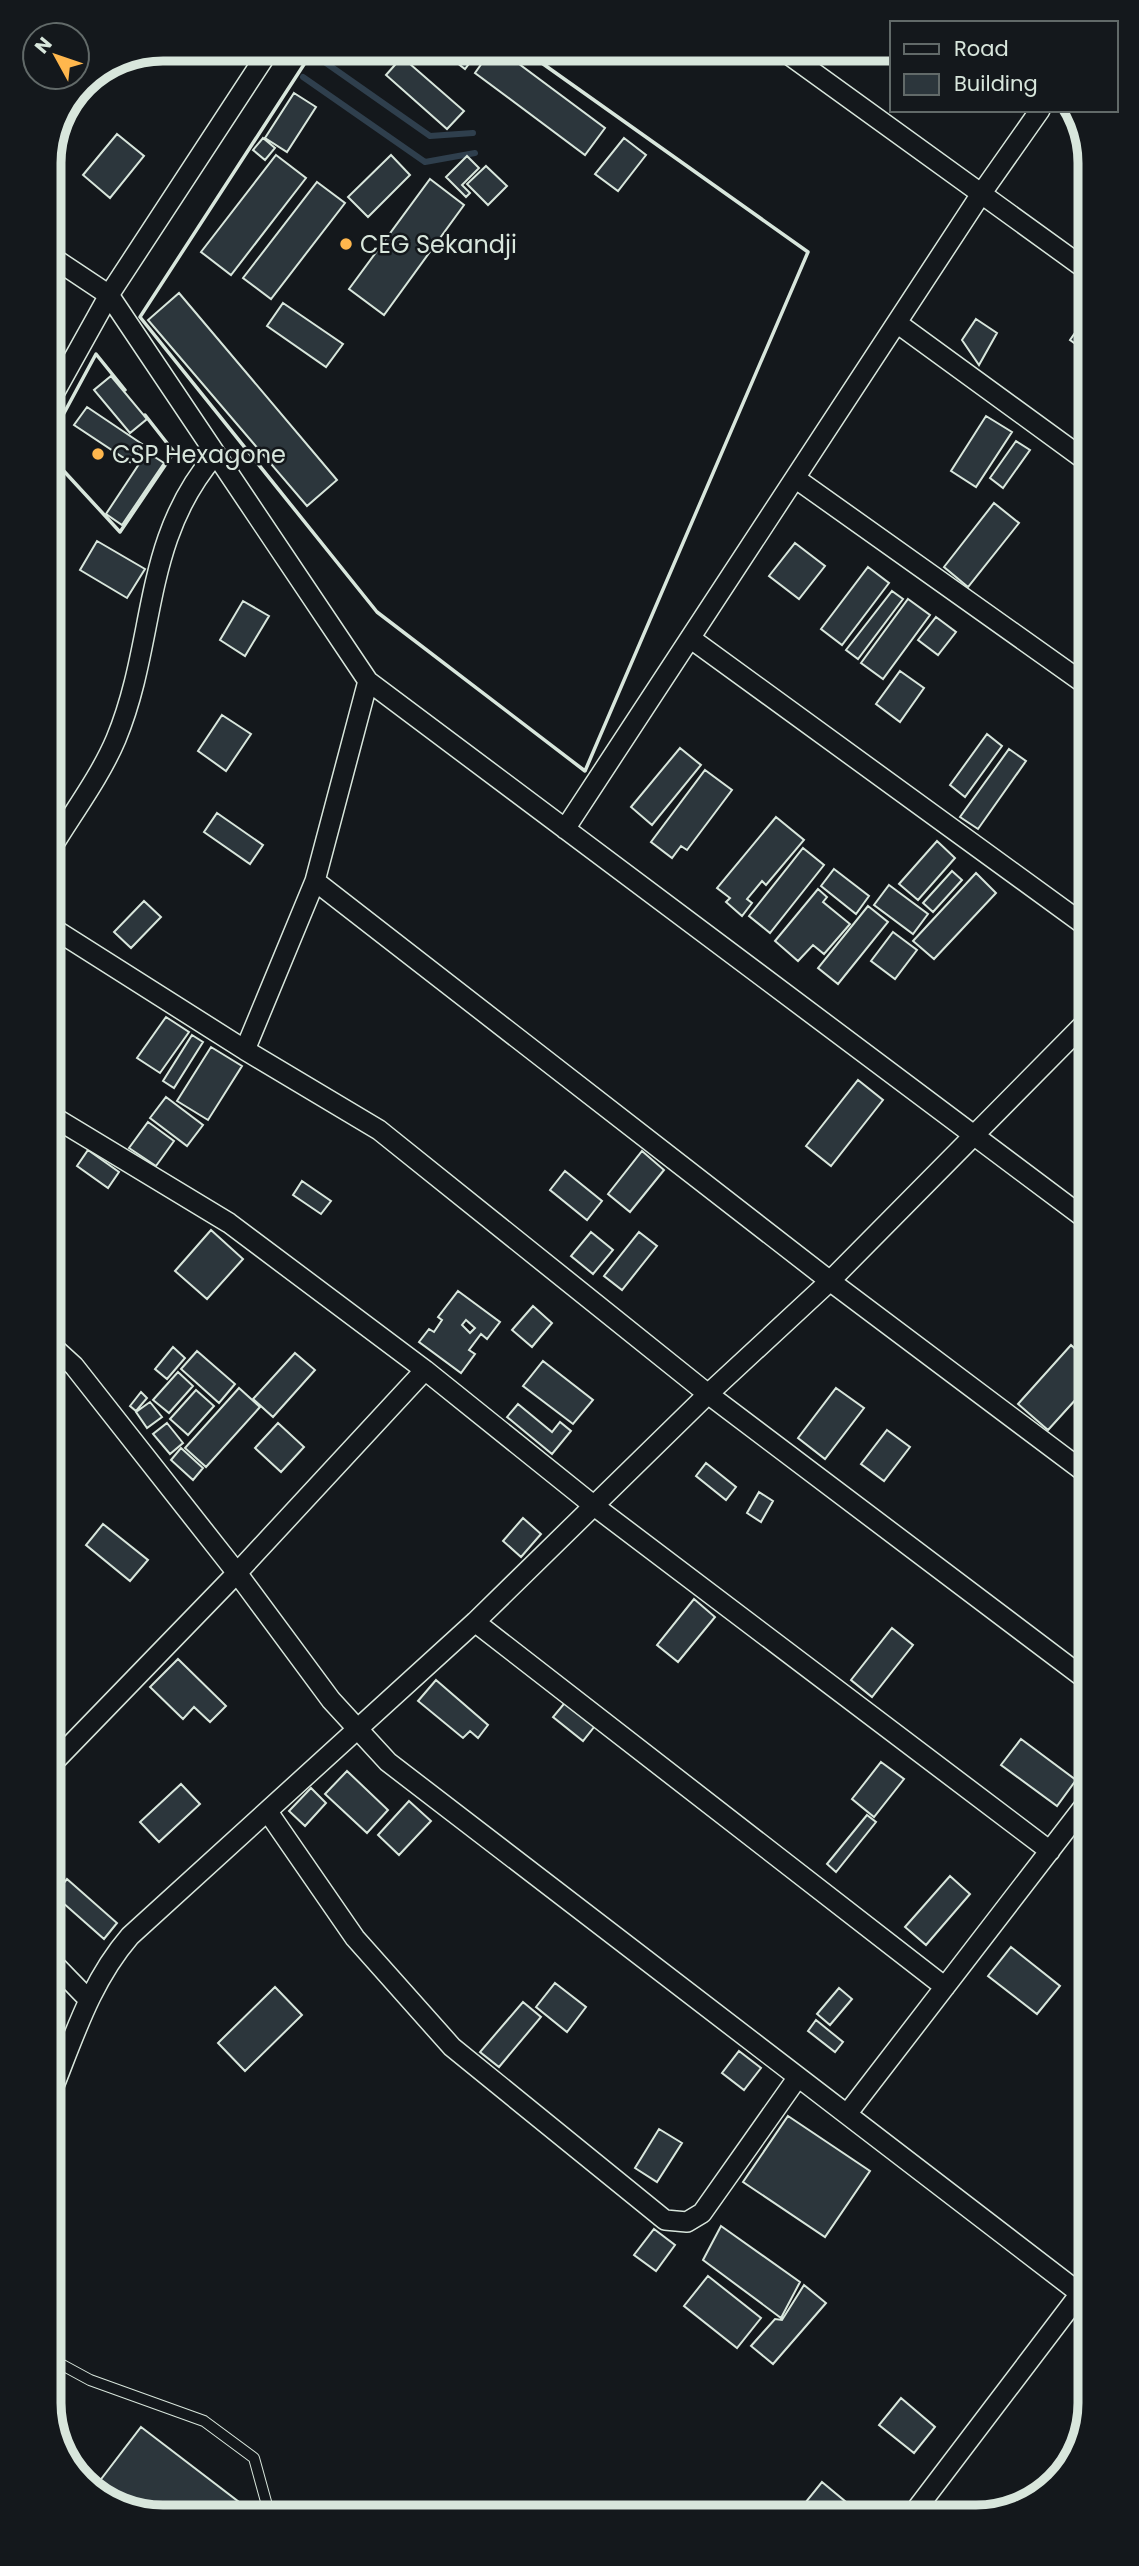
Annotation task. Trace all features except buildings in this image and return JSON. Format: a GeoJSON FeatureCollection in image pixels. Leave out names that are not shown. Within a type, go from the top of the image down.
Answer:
{"type":"FeatureCollection","features":[{"type":"Feature","properties":{"kind":"street"},"geometry":{"type":"LineString","coordinates":[[61,381],[109,295],[262,61]]}},
{"type":"Feature","properties":{"kind":"street"},"geometry":{"type":"LineString","coordinates":[[798,61],[1078,264]]}},
{"type":"Feature","properties":{"kind":"street"},"geometry":{"type":"LineString","coordinates":[[565,830],[981,194],[1039,112]]}},
{"type":"Feature","properties":{"kind":"street"},"geometry":{"type":"LineString","coordinates":[[61,262],[109,295],[368,681],[1078,1213]]}},
{"type":"Feature","properties":{"kind":"street"},"geometry":{"type":"LineString","coordinates":[[897,323],[1078,455]]}},
{"type":"Feature","properties":{"kind":"street"},"geometry":{"type":"LineString","coordinates":[[61,832],[116,740],[133,687],[162,550],[194,479],[215,454]]}},
{"type":"Feature","properties":{"kind":"street"},"geometry":{"type":"LineString","coordinates":[[795,478],[1078,679]]}},
{"type":"Feature","properties":{"kind":"street"},"geometry":{"type":"LineString","coordinates":[[690,638],[1078,920]]}},
{"type":"Feature","properties":{"kind":"street"},"geometry":{"type":"LineString","coordinates":[[245,1050],[315,881],[368,681]]}},
{"type":"Feature","properties":{"kind":"street"},"geometry":{"type":"LineString","coordinates":[[315,881],[830,1282],[1078,1468]]}},
{"type":"Feature","properties":{"kind":"street"},"geometry":{"type":"LineString","coordinates":[[61,933],[245,1050],[379,1130],[708,1394],[1078,1673]]}},
{"type":"Feature","properties":{"kind":"street"},"geometry":{"type":"LineString","coordinates":[[61,2068],[88,1999],[110,1960],[130,1936],[475,1622],[708,1394],[830,1282],[1078,1030]]}},
{"type":"Feature","properties":{"kind":"street"},"geometry":{"type":"LineString","coordinates":[[61,1121],[229,1223],[425,1370],[593,1505],[1050,1851]]}},
{"type":"Feature","properties":{"kind":"street"},"geometry":{"type":"LineString","coordinates":[[61,1354],[74,1366],[237,1573],[331,1700],[358,1731],[417,1786],[1078,2293]]}},
{"type":"Feature","properties":{"kind":"street"},"geometry":{"type":"LineString","coordinates":[[61,1755],[237,1573],[425,1370]]}},
{"type":"Feature","properties":{"kind":"street"},"geometry":{"type":"LineString","coordinates":[[475,1622],[945,1987]]}},
{"type":"Feature","properties":{"kind":"street"},"geometry":{"type":"LineString","coordinates":[[268,1812],[355,1938],[452,2047],[665,2220],[687,2222],[702,2213],[798,2077]]}},
{"type":"Feature","properties":{"kind":"street"},"geometry":{"type":"LineString","coordinates":[[847,2114],[1078,1814]]}},
{"type":"Feature","properties":{"kind":"street"},"geometry":{"type":"LineString","coordinates":[[61,1971],[88,1999]]}},
{"type":"Feature","properties":{"kind":"street"},"geometry":{"type":"LineString","coordinates":[[920,2505],[1078,2306]]}},
{"type":"Feature","properties":{"kind":"lane"},"geometry":{"type":"LineString","coordinates":[[61,2364],[90,2380],[204,2421],[254,2458],[267,2505]]}},
{"type":"Feature","properties":{"kind":"waterway"},"geometry":{"type":"LineString","coordinates":[[323,61],[430,136],[473,133]]}},
{"type":"Feature","properties":{"kind":"waterway"},"geometry":{"type":"LineString","coordinates":[[303,77],[425,162],[475,153]]}},
{"type":"Feature","properties":{"kind":"wall"},"geometry":{"type":"LineString","coordinates":[[306,61],[140,317],[377,612],[585,771],[808,252],[539,61]]}},
{"type":"Feature","properties":{"kind":"wall"},"geometry":{"type":"LineString","coordinates":[[61,419],[96,354],[125,390]]}},
{"type":"Feature","properties":{"kind":"wall"},"geometry":{"type":"LineString","coordinates":[[61,468],[120,532],[174,452],[145,415]]}},
{"type":"Feature","properties":{"kind":"place","name":"CEG Sekandji"},"geometry":{"type":"Point","coordinates":[346,244]}},
{"type":"Feature","properties":{"kind":"place","name":"CSP Hexagone"},"geometry":{"type":"Point","coordinates":[98,454]}}]}
